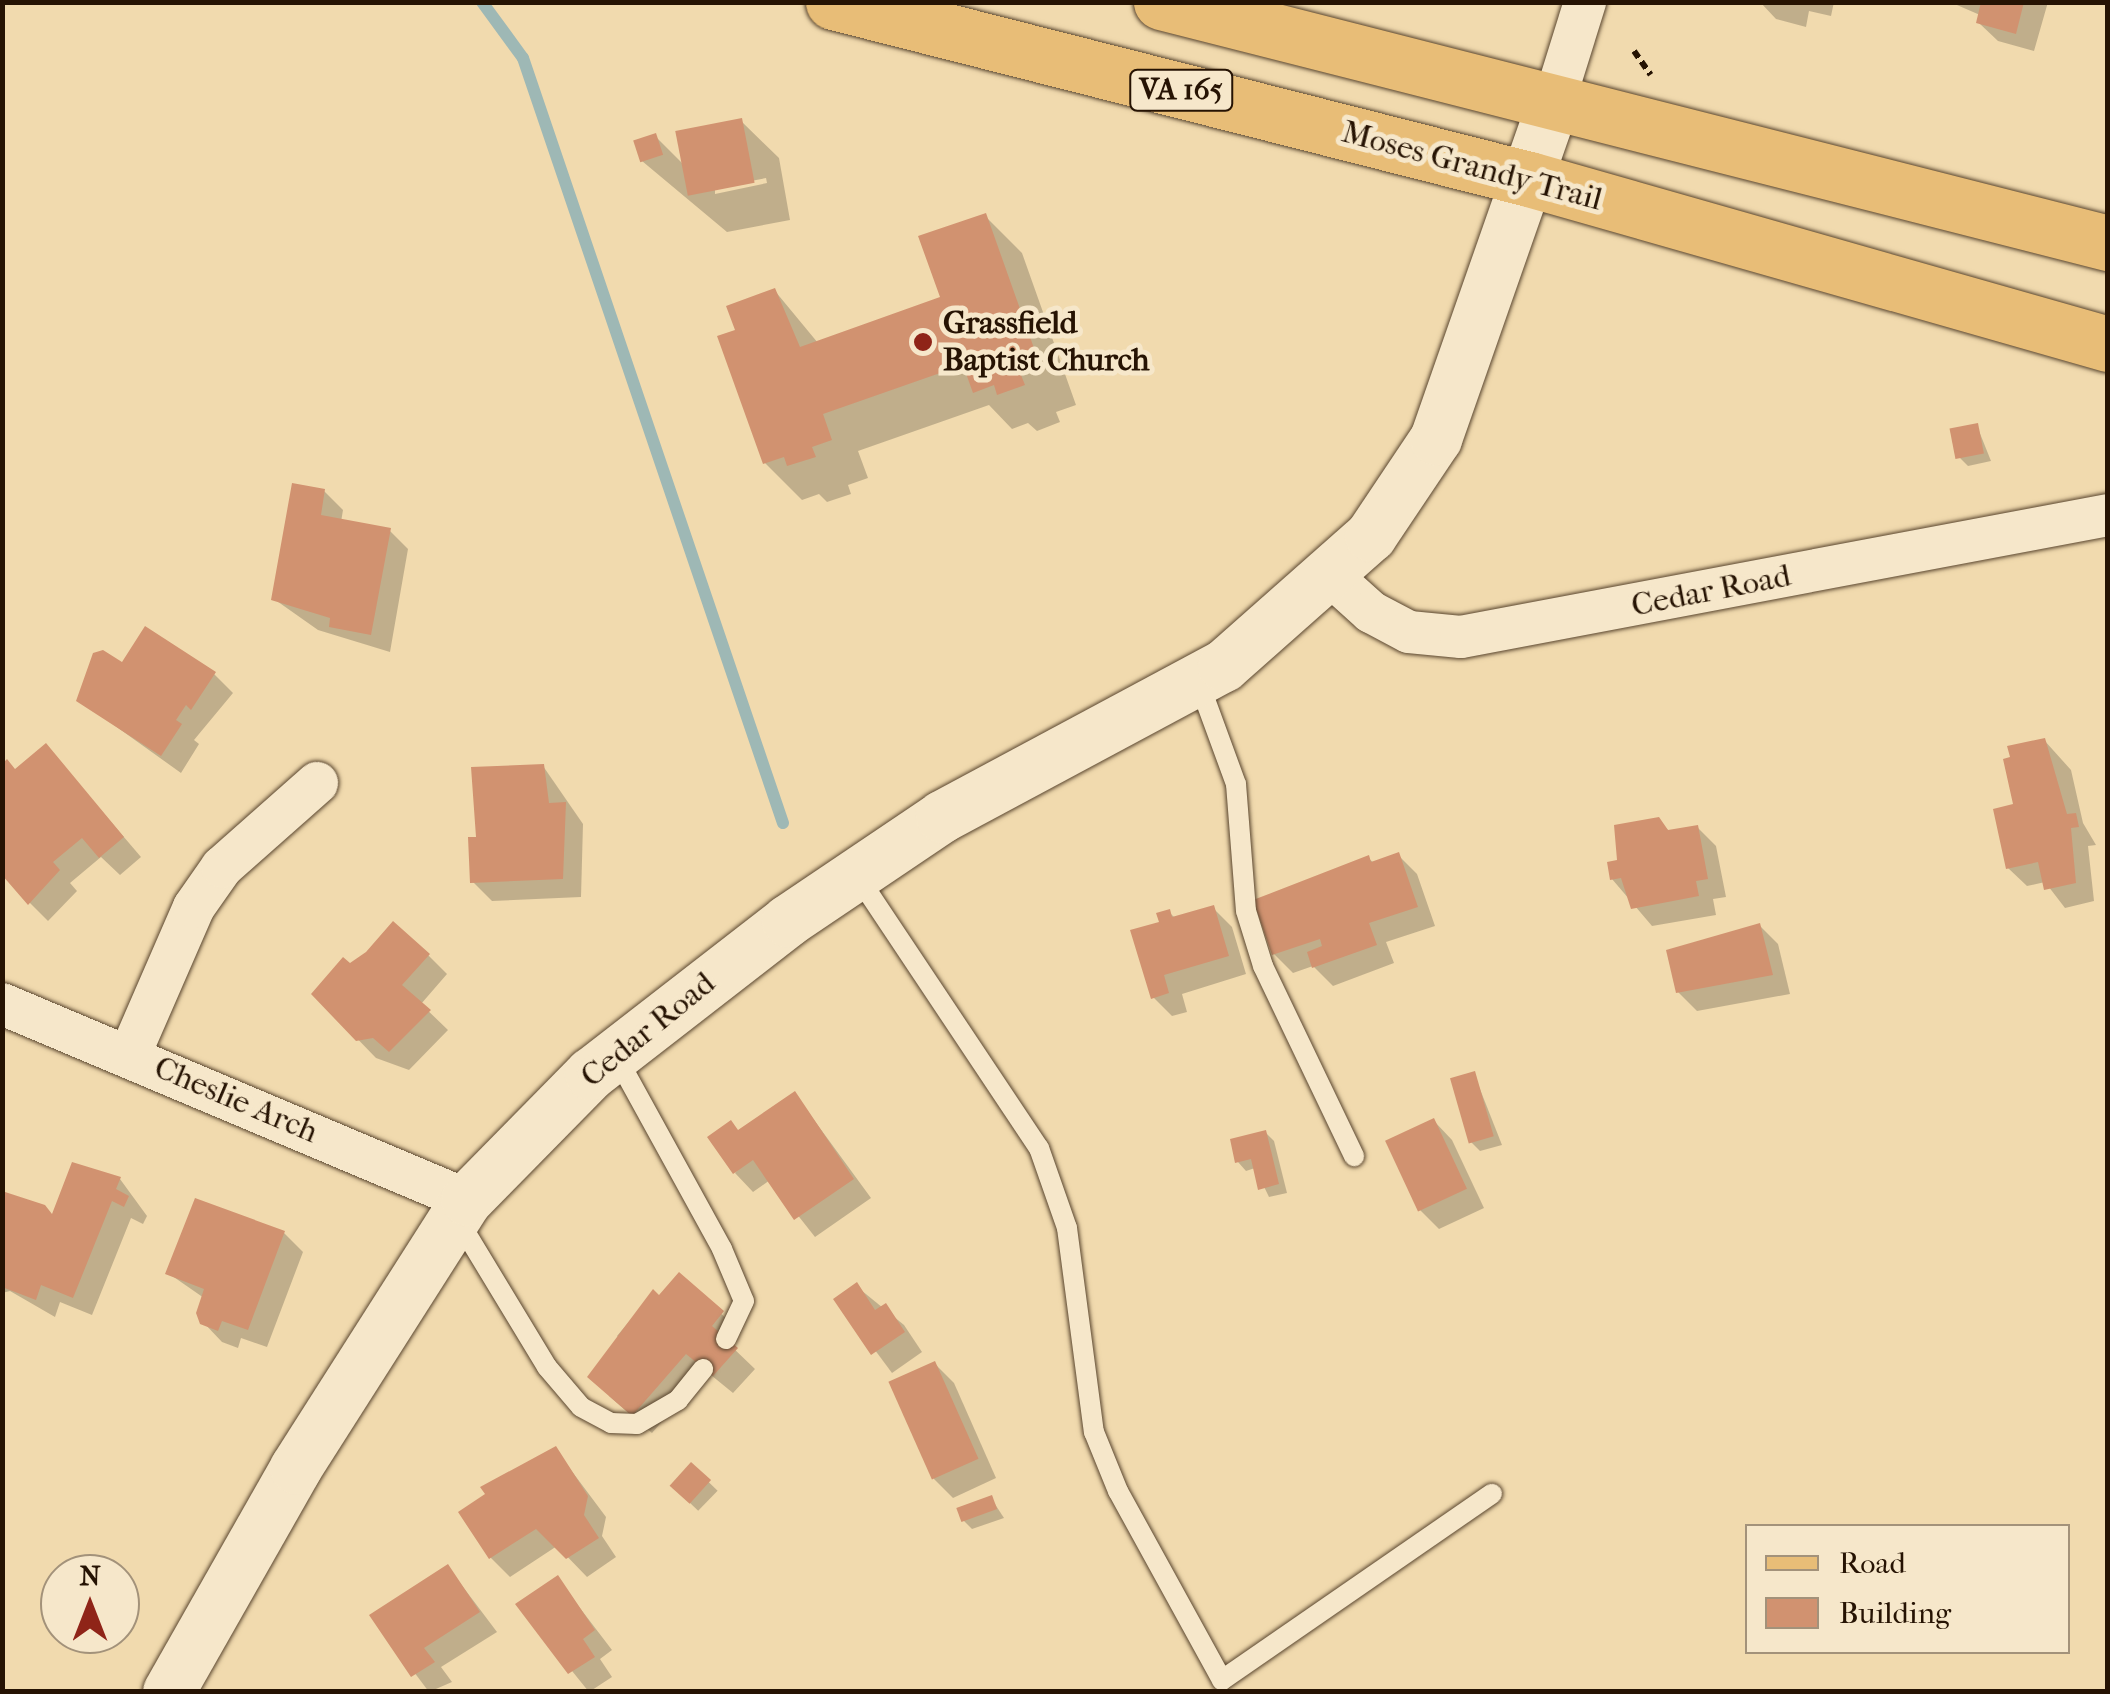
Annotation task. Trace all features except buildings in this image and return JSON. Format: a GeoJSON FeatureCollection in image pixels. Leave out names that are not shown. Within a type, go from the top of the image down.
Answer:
{"type":"FeatureCollection","features":[{"type":"Feature","properties":{"kind":"main road","name":"Moses Grandy Trail"},"geometry":{"type":"LineString","coordinates":[[833,2],[1530,179],[2108,344]]}},
{"type":"Feature","properties":{"kind":"main road","name":"VA 165"},"geometry":{"type":"LineString","coordinates":[[1162,2],[1552,105],[2108,243]]}},
{"type":"Feature","properties":{"kind":"street"},"geometry":{"type":"LineString","coordinates":[[1552,105],[1585,2]]}},
{"type":"Feature","properties":{"kind":"street","name":"Cedar Road"},"geometry":{"type":"LineString","coordinates":[[169,1692],[296,1468],[462,1209],[615,1054],[788,921],[942,817],[1198,682],[1331,576],[1371,536],[1436,439],[1530,179],[1552,105]]}},
{"type":"Feature","properties":{"kind":"street","name":"Cedar Road"},"geometry":{"type":"LineString","coordinates":[[1331,576],[1371,612],[1409,632],[1460,638],[2108,515]]}},
{"type":"Feature","properties":{"kind":"street"},"geometry":{"type":"LineString","coordinates":[[130,1054],[194,907],[222,867],[317,783]]}},
{"type":"Feature","properties":{"kind":"street","name":"Cheslie Arch"},"geometry":{"type":"LineString","coordinates":[[2,1004],[130,1054],[462,1209]]}},
{"type":"Feature","properties":{"kind":"lane"},"geometry":{"type":"LineString","coordinates":[[1198,682],[1236,784],[1246,911],[1263,966],[1354,1156]]}},
{"type":"Feature","properties":{"kind":"lane"},"geometry":{"type":"LineString","coordinates":[[858,876],[1039,1148],[1067,1228],[1094,1432],[1118,1491],[1222,1680],[1492,1494]]}},
{"type":"Feature","properties":{"kind":"lane"},"geometry":{"type":"LineString","coordinates":[[615,1054],[722,1249],[744,1301],[726,1338]]}},
{"type":"Feature","properties":{"kind":"lane"},"geometry":{"type":"LineString","coordinates":[[462,1209],[548,1367],[581,1407],[611,1423],[637,1424],[678,1400],[703,1369]]}},
{"type":"Feature","properties":{"kind":"waterway"},"geometry":{"type":"LineString","coordinates":[[482,2],[523,58],[783,823]]}},
{"type":"Feature","properties":{"kind":"place","name":"Grassfield Baptist Church"},"geometry":{"type":"Point","coordinates":[923,342]}}]}
